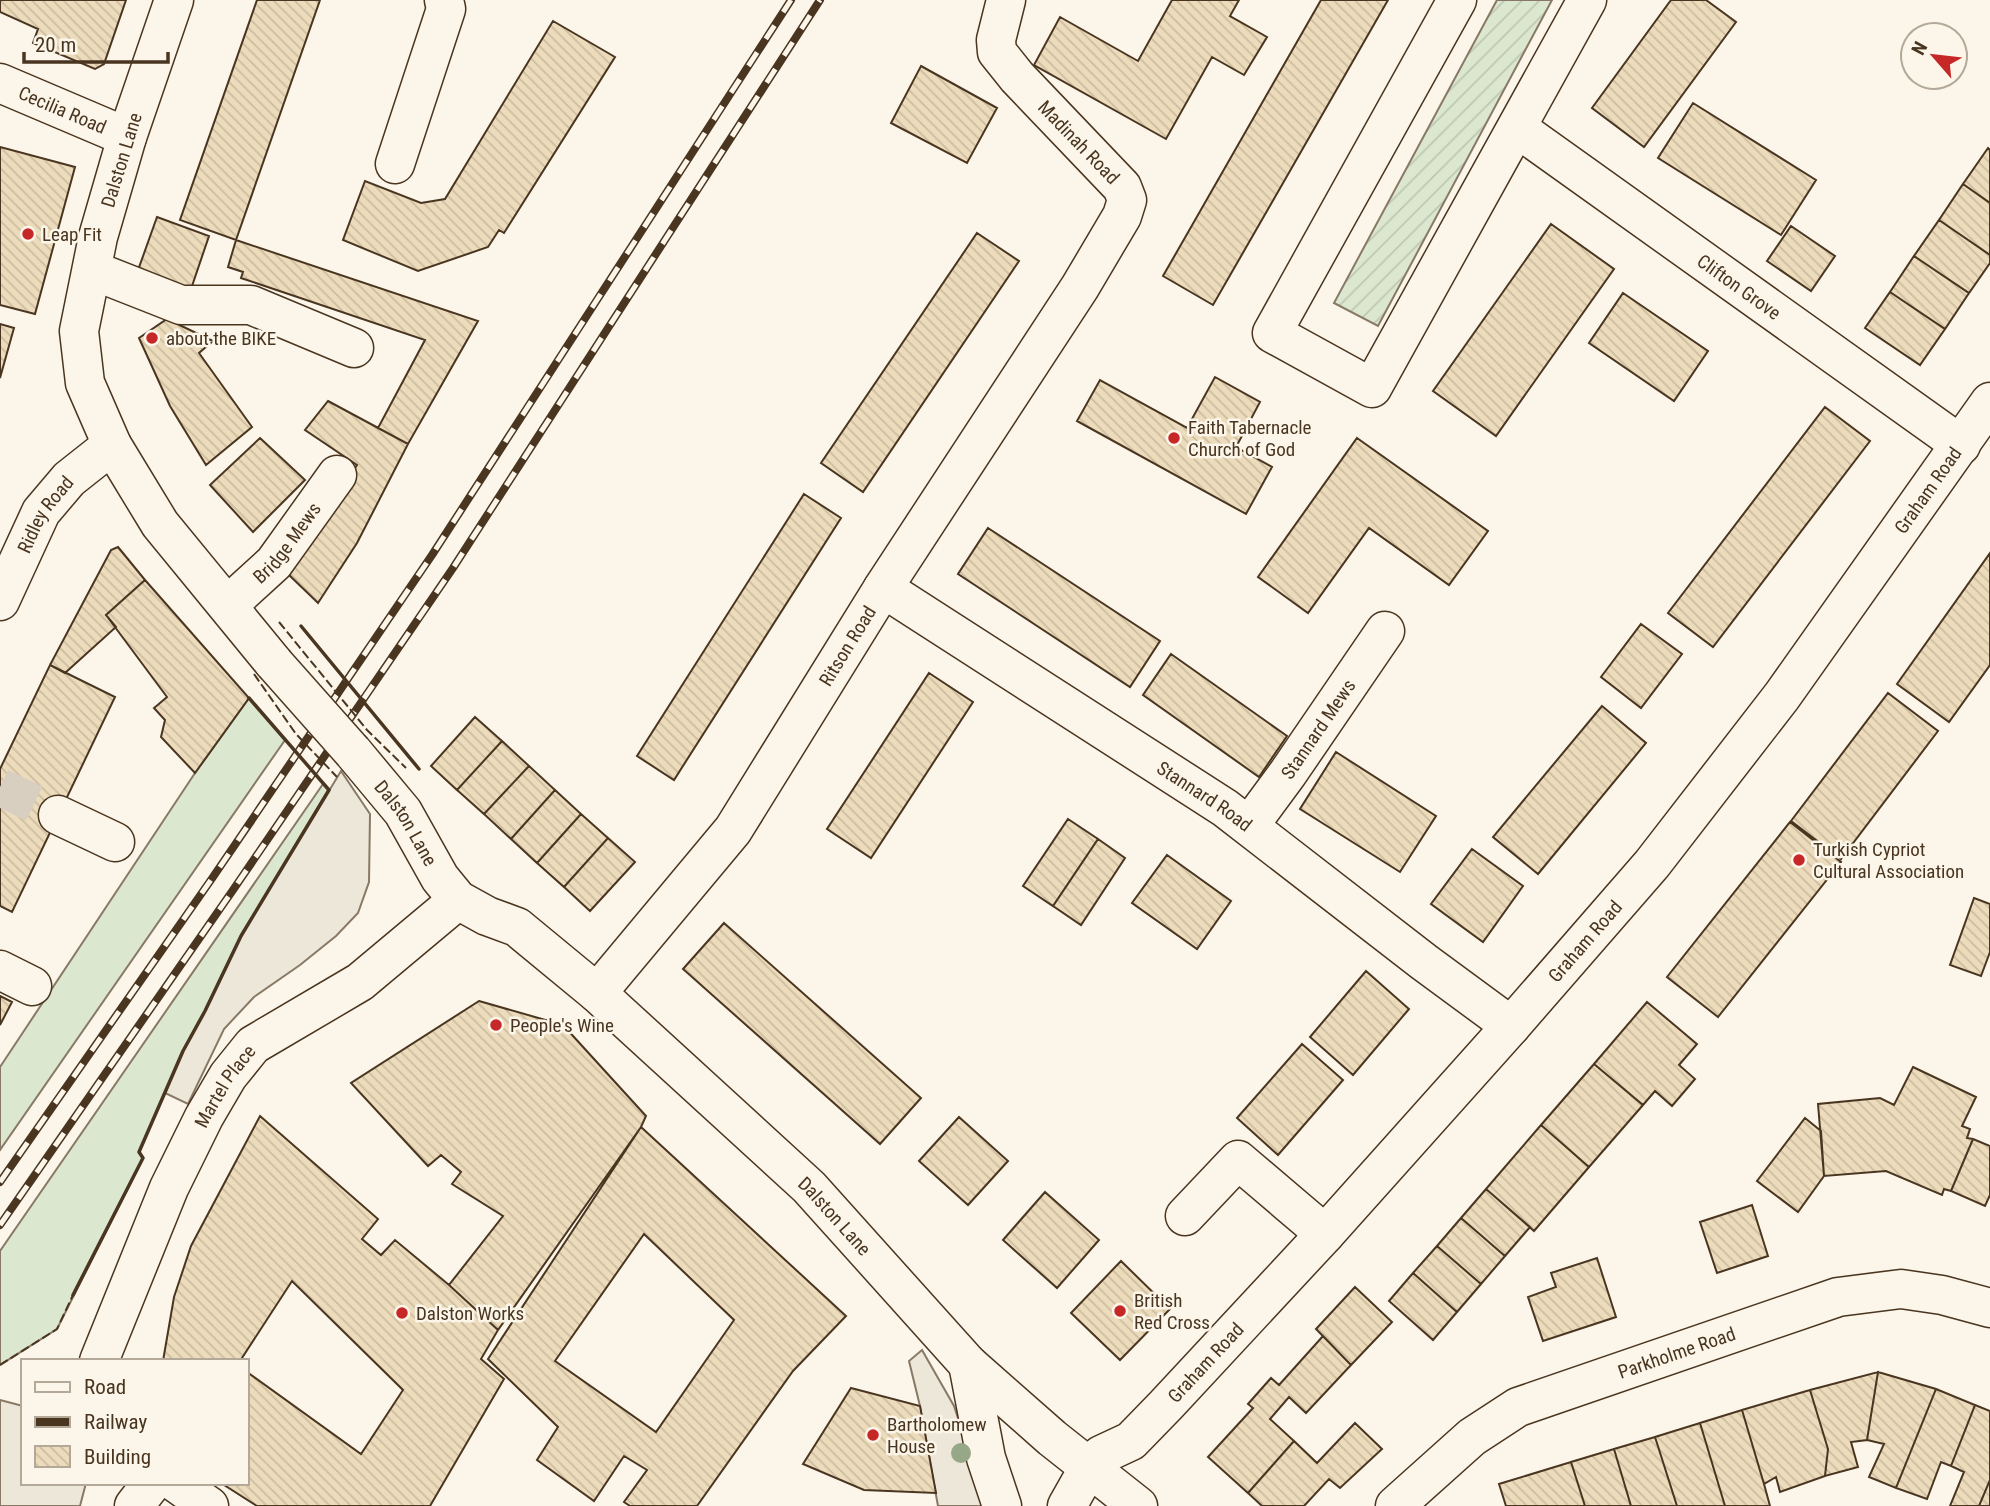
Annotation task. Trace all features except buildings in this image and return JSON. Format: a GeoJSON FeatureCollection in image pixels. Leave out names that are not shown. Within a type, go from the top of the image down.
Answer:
{"type":"FeatureCollection","features":[{"type":"Feature","properties":{"kind":"street","name":"Dalston Lane"},"geometry":{"type":"LineString","coordinates":[[174,0],[127,137],[98,237],[79,331],[85,383],[113,445],[160,524],[274,663],[353,751],[403,812],[440,878],[458,900],[487,916],[517,927],[597,993],[809,1187],[968,1364],[1127,1502]]}},
{"type":"Feature","properties":{"kind":"street"},"geometry":{"type":"LineString","coordinates":[[394,164],[446,9],[444,0]]}},
{"type":"Feature","properties":{"kind":"street","name":"Madinah Road"},"geometry":{"type":"LineString","coordinates":[[1006,0],[996,40],[997,52],[1017,77],[1122,187],[1127,200],[1122,216],[1080,287]]}},
{"type":"Feature","properties":{"kind":"street"},"geometry":{"type":"LineString","coordinates":[[1457,0],[1272,333],[1372,388],[1587,0]]}},
{"type":"Feature","properties":{"kind":"street","name":"Cecilia Road"},"geometry":{"type":"LineString","coordinates":[[0,83],[127,137]]}},
{"type":"Feature","properties":{"kind":"street","name":"Clifton Grove"},"geometry":{"type":"LineString","coordinates":[[1517,128],[1961,445]]}},
{"type":"Feature","properties":{"kind":"street"},"geometry":{"type":"LineString","coordinates":[[92,270],[181,305],[251,305],[355,348]]}},
{"type":"Feature","properties":{"kind":"street","name":"Ritson Road"},"geometry":{"type":"LineString","coordinates":[[597,993],[733,830],[883,588],[1080,287]]}},
{"type":"Feature","properties":{"kind":"street","name":"Graham Road"},"geometry":{"type":"LineString","coordinates":[[1089,1467],[1101,1455],[1131,1441],[1325,1234],[1511,1026],[1660,853],[1782,696],[1990,402]]}},
{"type":"Feature","properties":{"kind":"street","name":"Ridley Road"},"geometry":{"type":"LineString","coordinates":[[0,601],[41,512],[69,479],[113,445]]}},
{"type":"Feature","properties":{"kind":"street","name":"Bridge Mews"},"geometry":{"type":"LineString","coordinates":[[228,605],[274,563],[337,475]]}},
{"type":"Feature","properties":{"kind":"street","name":"Stannard Road"},"geometry":{"type":"LineString","coordinates":[[883,588],[1225,808],[1423,962],[1511,1026]]}},
{"type":"Feature","properties":{"kind":"street","name":"Stannard Mews"},"geometry":{"type":"LineString","coordinates":[[1249,827],[1385,631]]}},
{"type":"Feature","properties":{"kind":"street"},"geometry":{"type":"LineString","coordinates":[[58,815],[115,842]]}},
{"type":"Feature","properties":{"kind":"street","name":"Martel Place"},"geometry":{"type":"LineString","coordinates":[[100,1359],[169,1188],[204,1116],[229,1076],[253,1045],[360,982],[458,900]]}},
{"type":"Feature","properties":{"kind":"street"},"geometry":{"type":"LineString","coordinates":[[1185,1216],[1238,1160],[1325,1234]]}},
{"type":"Feature","properties":{"kind":"street","name":"Parkholme Road"},"geometry":{"type":"LineString","coordinates":[[1395,1506],[1472,1437],[1518,1406],[1838,1297],[1901,1289],[1942,1295],[1990,1308]]}},
{"type":"Feature","properties":{"kind":"street"},"geometry":{"type":"LineString","coordinates":[[968,1364],[986,1458],[1002,1506]]}},
{"type":"Feature","properties":{"kind":"street"},"geometry":{"type":"LineString","coordinates":[[1127,1502],[1131,1441]]}},
{"type":"Feature","properties":{"kind":"street"},"geometry":{"type":"LineString","coordinates":[[1067,1506],[1089,1467]]}},
{"type":"Feature","properties":{"kind":"street"},"geometry":{"type":"LineString","coordinates":[[134,1506],[150,1485]]}},
{"type":"Feature","properties":{"kind":"street"},"geometry":{"type":"LineString","coordinates":[[179,1485],[209,1506]]}},
{"type":"Feature","properties":{"kind":"green space"},"geometry":{"type":"Polygon","coordinates":[[[1497,0],[1552,0],[1378,326],[1334,303],[1497,0]]]}},
{"type":"Feature","properties":{"kind":"green space"},"geometry":{"type":"Polygon","coordinates":[[[249,698],[285,740],[0,1150],[0,1067],[195,773],[249,698]]]}},
{"type":"Feature","properties":{"kind":"green space"},"geometry":{"type":"Polygon","coordinates":[[[323,784],[329,790],[241,936],[183,1051],[139,1152],[143,1158],[57,1329],[0,1365],[0,1251],[323,784]]]}},
{"type":"Feature","properties":{"kind":"shaded area"},"geometry":{"type":"Polygon","coordinates":[[[341,771],[370,814],[369,882],[358,913],[336,936],[254,997],[224,1029],[188,1104],[165,1093],[241,936],[341,771]]]}},
{"type":"Feature","properties":{"kind":"shaded area"},"geometry":{"type":"Polygon","coordinates":[[[922,1350],[954,1406],[987,1506],[938,1506],[909,1361],[922,1350]]]}},
{"type":"Feature","properties":{"kind":"shaded area"},"geometry":{"type":"Polygon","coordinates":[[[0,1400],[21,1405],[21,1485],[85,1485],[80,1506],[0,1506],[0,1400]]]}},
{"type":"Feature","properties":{"kind":"tunnel"},"geometry":{"type":"LineString","coordinates":[[0,787],[58,815]]}},
{"type":"Feature","properties":{"kind":"railway"},"geometry":{"type":"LineString","coordinates":[[0,1182],[213,877],[432,555],[791,0]]}},
{"type":"Feature","properties":{"kind":"railway"},"geometry":{"type":"LineString","coordinates":[[0,1225],[453,568],[820,0]]}},
{"type":"Feature","properties":{"kind":"fence"},"geometry":{"type":"LineString","coordinates":[[279,622],[367,730],[406,768]]}},
{"type":"Feature","properties":{"kind":"fence"},"geometry":{"type":"LineString","coordinates":[[254,674],[296,734],[337,777]]}},
{"type":"Feature","properties":{"kind":"fence"},"geometry":{"type":"LineString","coordinates":[[0,1365],[57,1329],[73,1295]]}},
{"type":"Feature","properties":{"kind":"wall"},"geometry":{"type":"LineString","coordinates":[[301,626],[419,769]]}},
{"type":"Feature","properties":{"kind":"wall"},"geometry":{"type":"LineString","coordinates":[[73,1295],[143,1158],[139,1152],[183,1051],[241,936],[329,790],[249,698]]}},
{"type":"Feature","properties":{"kind":"place","name":"Leap Fit"},"geometry":{"type":"Point","coordinates":[28,234]}},
{"type":"Feature","properties":{"kind":"place","name":"about the BIKE"},"geometry":{"type":"Point","coordinates":[152,338]}},
{"type":"Feature","properties":{"kind":"place","name":"Faith Tabernacle Church of God"},"geometry":{"type":"Point","coordinates":[1174,438]}},
{"type":"Feature","properties":{"kind":"place","name":"Turkish Cypriot Cultural Association"},"geometry":{"type":"Point","coordinates":[1799,860]}},
{"type":"Feature","properties":{"kind":"place","name":"People's Wine"},"geometry":{"type":"Point","coordinates":[496,1025]}},
{"type":"Feature","properties":{"kind":"place","name":"British Red Cross"},"geometry":{"type":"Point","coordinates":[1120,1311]}},
{"type":"Feature","properties":{"kind":"place","name":"Dalston Works"},"geometry":{"type":"Point","coordinates":[402,1313]}},
{"type":"Feature","properties":{"kind":"place","name":"Bartholomew House"},"geometry":{"type":"Point","coordinates":[873,1435]}}]}
